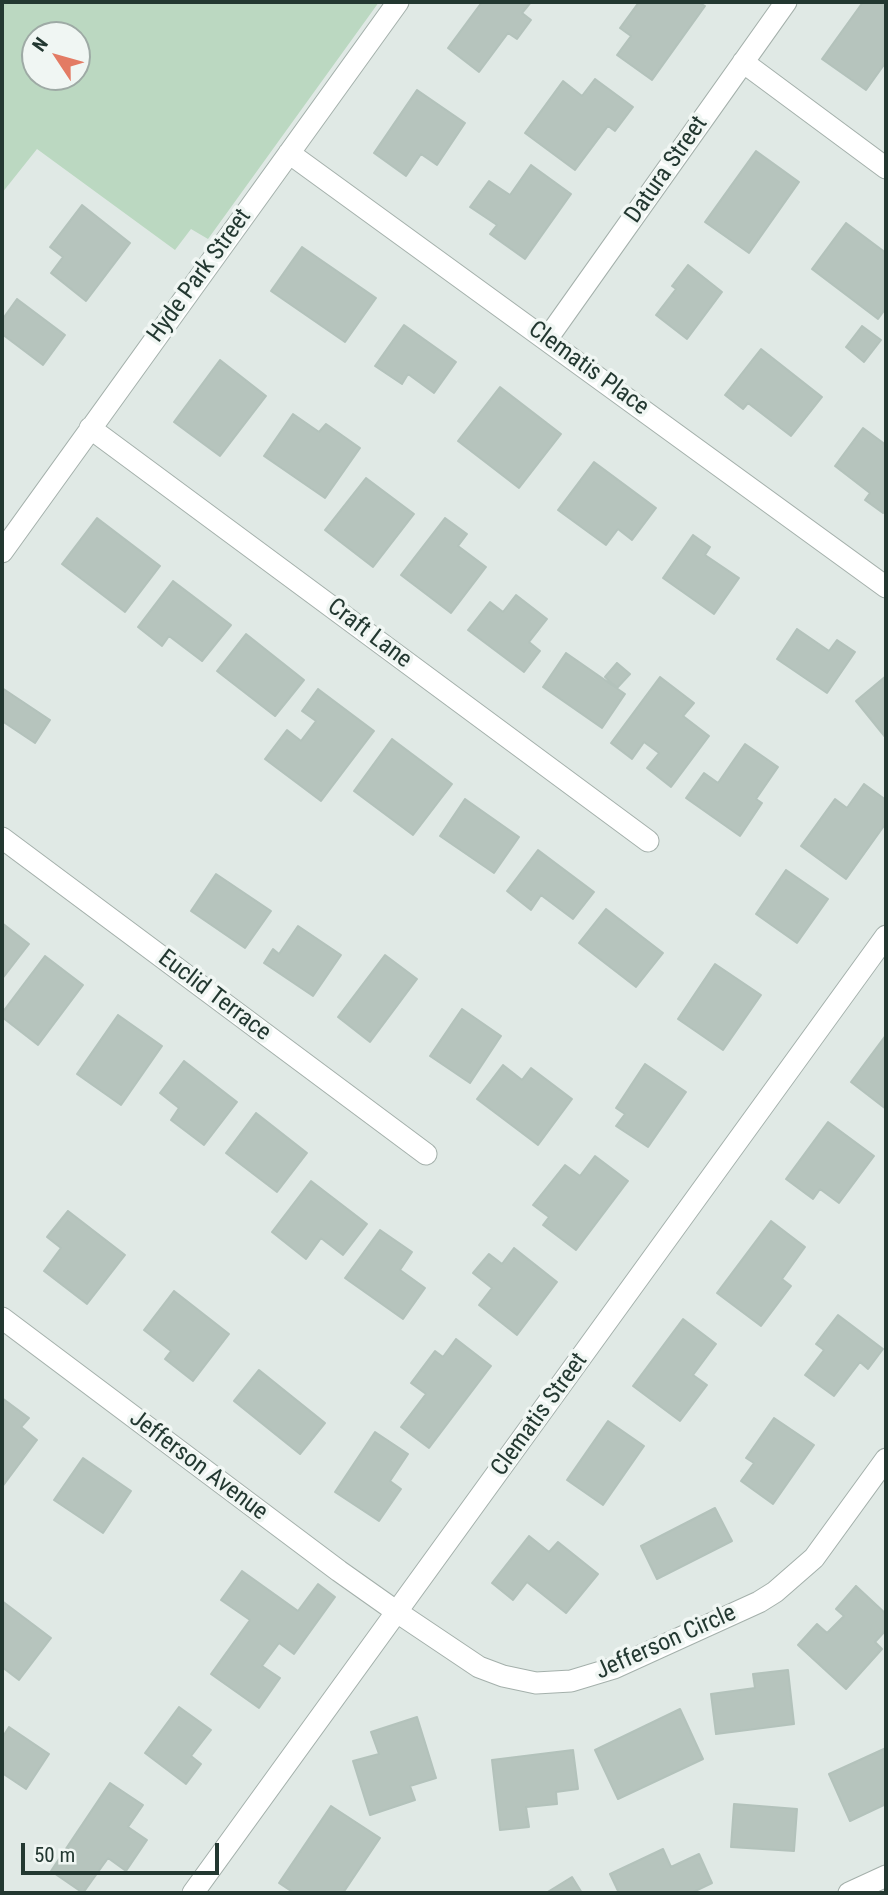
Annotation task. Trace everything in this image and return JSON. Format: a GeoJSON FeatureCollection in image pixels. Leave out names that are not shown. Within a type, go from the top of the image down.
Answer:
{"type":"FeatureCollection","features":[{"type":"Feature","properties":{"kind":"street","name":"Hyde Park Street"},"geometry":{"type":"LineString","coordinates":[[2,552],[398,2]]}},
{"type":"Feature","properties":{"kind":"street","name":"Datura Street"},"geometry":{"type":"LineString","coordinates":[[547,339],[786,2]]}},
{"type":"Feature","properties":{"kind":"street"},"geometry":{"type":"LineString","coordinates":[[743,62],[886,168]]}},
{"type":"Feature","properties":{"kind":"street","name":"Clematis Place"},"geometry":{"type":"LineString","coordinates":[[289,153],[886,587]]}},
{"type":"Feature","properties":{"kind":"street","name":"Craft Lane"},"geometry":{"type":"LineString","coordinates":[[90,428],[648,841]]}},
{"type":"Feature","properties":{"kind":"street","name":"Euclid Terrace"},"geometry":{"type":"LineString","coordinates":[[2,838],[426,1154]]}},
{"type":"Feature","properties":{"kind":"street","name":"Clematis Street"},"geometry":{"type":"LineString","coordinates":[[194,1893],[886,936]]}},
{"type":"Feature","properties":{"kind":"street","name":"Jefferson Avenue"},"geometry":{"type":"LineString","coordinates":[[2,1318],[397,1612]]}},
{"type":"Feature","properties":{"kind":"street","name":"Jefferson Circle"},"geometry":{"type":"LineString","coordinates":[[397,1612],[479,1667],[503,1676],[536,1682],[585,1678],[614,1668],[759,1602],[775,1592],[814,1558],[886,1459]]}},
{"type":"Feature","properties":{"kind":"street"},"geometry":{"type":"LineString","coordinates":[[849,1893],[886,1876]]}},
{"type":"Feature","properties":{"kind":"green space"},"geometry":{"type":"Polygon","coordinates":[[[2,2],[379,2],[208,239],[191,229],[175,250],[37,149],[2,193],[2,2]]]}},
{"type":"Feature","properties":{"kind":"building"},"geometry":{"type":"Polygon","coordinates":[[[482,2],[531,2],[522,13],[531,20],[517,39],[508,33],[479,72],[448,48],[482,2]]]}},
{"type":"Feature","properties":{"kind":"building"},"geometry":{"type":"Polygon","coordinates":[[[639,2],[698,2],[705,6],[652,80],[617,55],[631,36],[620,28],[639,2]]]}},
{"type":"Feature","properties":{"kind":"building"},"geometry":{"type":"Polygon","coordinates":[[[863,2],[886,2],[886,62],[866,90],[822,59],[863,2]]]}},
{"type":"Feature","properties":{"kind":"building"},"geometry":{"type":"Polygon","coordinates":[[[595,79],[633,107],[615,131],[608,126],[575,170],[525,133],[563,81],[582,96],[595,79]]]}},
{"type":"Feature","properties":{"kind":"building"},"geometry":{"type":"Polygon","coordinates":[[[417,90],[465,123],[437,165],[421,154],[406,176],[374,153],[417,90]]]}},
{"type":"Feature","properties":{"kind":"building"},"geometry":{"type":"Polygon","coordinates":[[[756,151],[799,182],[749,253],[705,222],[756,151]]]}},
{"type":"Feature","properties":{"kind":"building"},"geometry":{"type":"Polygon","coordinates":[[[531,165],[571,194],[525,259],[490,234],[497,225],[470,207],[489,181],[510,195],[531,165]]]}},
{"type":"Feature","properties":{"kind":"building"},"geometry":{"type":"Polygon","coordinates":[[[82,205],[130,243],[86,301],[51,273],[63,257],[50,247],[82,205]]]}},
{"type":"Feature","properties":{"kind":"building"},"geometry":{"type":"Polygon","coordinates":[[[846,223],[886,253],[886,308],[878,319],[812,269],[846,223]]]}},
{"type":"Feature","properties":{"kind":"building"},"geometry":{"type":"Polygon","coordinates":[[[302,247],[376,298],[345,342],[271,291],[302,247]]]}},
{"type":"Feature","properties":{"kind":"building"},"geometry":{"type":"Polygon","coordinates":[[[688,265],[722,292],[687,339],[656,315],[676,289],[672,286],[688,265]]]}},
{"type":"Feature","properties":{"kind":"building"},"geometry":{"type":"Polygon","coordinates":[[[17,299],[65,335],[43,365],[2,334],[2,320],[17,299]]]}},
{"type":"Feature","properties":{"kind":"building"},"geometry":{"type":"Polygon","coordinates":[[[404,325],[456,362],[434,393],[408,374],[402,384],[375,366],[404,325]]]}},
{"type":"Feature","properties":{"kind":"building"},"geometry":{"type":"Polygon","coordinates":[[[862,326],[881,340],[864,362],[846,347],[862,326]]]}},
{"type":"Feature","properties":{"kind":"building"},"geometry":{"type":"Polygon","coordinates":[[[761,349],[822,397],[791,436],[748,403],[743,409],[725,395],[761,349]]]}},
{"type":"Feature","properties":{"kind":"building"},"geometry":{"type":"Polygon","coordinates":[[[220,360],[266,396],[220,456],[174,422],[220,360]]]}},
{"type":"Feature","properties":{"kind":"building"},"geometry":{"type":"Polygon","coordinates":[[[500,387],[561,434],[519,488],[458,441],[500,387]]]}},
{"type":"Feature","properties":{"kind":"building"},"geometry":{"type":"Polygon","coordinates":[[[293,414],[319,432],[326,424],[360,448],[325,498],[264,456],[293,414]]]}},
{"type":"Feature","properties":{"kind":"building"},"geometry":{"type":"Polygon","coordinates":[[[863,428],[886,445],[886,510],[883,513],[865,500],[870,493],[835,466],[863,428]]]}},
{"type":"Feature","properties":{"kind":"building"},"geometry":{"type":"Polygon","coordinates":[[[594,462],[656,508],[632,540],[618,529],[606,545],[558,510],[594,462]]]}},
{"type":"Feature","properties":{"kind":"building"},"geometry":{"type":"Polygon","coordinates":[[[366,478],[414,514],[373,567],[325,530],[366,478]]]}},
{"type":"Feature","properties":{"kind":"building"},"geometry":{"type":"Polygon","coordinates":[[[97,518],[160,566],[125,612],[62,564],[97,518]]]}},
{"type":"Feature","properties":{"kind":"building"},"geometry":{"type":"Polygon","coordinates":[[[445,518],[467,534],[458,546],[486,567],[451,613],[401,575],[445,518]]]}},
{"type":"Feature","properties":{"kind":"building"},"geometry":{"type":"Polygon","coordinates":[[[693,535],[710,547],[705,555],[739,578],[714,614],[663,578],[693,535]]]}},
{"type":"Feature","properties":{"kind":"building"},"geometry":{"type":"Polygon","coordinates":[[[173,581],[231,625],[202,661],[169,636],[162,646],[138,627],[173,581]]]}},
{"type":"Feature","properties":{"kind":"building"},"geometry":{"type":"Polygon","coordinates":[[[516,595],[547,619],[529,642],[540,651],[524,672],[468,630],[490,602],[503,612],[516,595]]]}},
{"type":"Feature","properties":{"kind":"building"},"geometry":{"type":"Polygon","coordinates":[[[797,629],[829,651],[837,640],[855,652],[827,693],[777,659],[797,629]]]}},
{"type":"Feature","properties":{"kind":"building"},"geometry":{"type":"Polygon","coordinates":[[[246,634],[304,680],[275,716],[217,671],[246,634]]]}},
{"type":"Feature","properties":{"kind":"building"},"geometry":{"type":"Polygon","coordinates":[[[566,653],[625,694],[602,728],[543,687],[566,653]]]}},
{"type":"Feature","properties":{"kind":"building"},"geometry":{"type":"Polygon","coordinates":[[[617,663],[630,674],[617,688],[605,677],[617,663]]]}},
{"type":"Feature","properties":{"kind":"building"},"geometry":{"type":"Polygon","coordinates":[[[886,676],[886,738],[856,701],[886,676]]]}},
{"type":"Feature","properties":{"kind":"building"},"geometry":{"type":"Polygon","coordinates":[[[660,677],[694,703],[683,716],[709,736],[671,787],[647,768],[659,753],[644,742],[632,759],[611,743],[660,677]]]}},
{"type":"Feature","properties":{"kind":"building"},"geometry":{"type":"Polygon","coordinates":[[[2,688],[50,720],[35,743],[2,721],[2,688]]]}},
{"type":"Feature","properties":{"kind":"building"},"geometry":{"type":"Polygon","coordinates":[[[318,689],[374,731],[321,801],[265,759],[287,730],[301,741],[316,721],[302,711],[318,689]]]}},
{"type":"Feature","properties":{"kind":"building"},"geometry":{"type":"Polygon","coordinates":[[[392,739],[452,784],[413,835],[354,791],[392,739]]]}},
{"type":"Feature","properties":{"kind":"building"},"geometry":{"type":"Polygon","coordinates":[[[745,744],[778,767],[756,799],[762,803],[740,836],[686,798],[704,773],[718,783],[745,744]]]}},
{"type":"Feature","properties":{"kind":"building"},"geometry":{"type":"Polygon","coordinates":[[[864,784],[886,800],[886,823],[846,879],[801,846],[835,799],[847,808],[864,784]]]}},
{"type":"Feature","properties":{"kind":"building"},"geometry":{"type":"Polygon","coordinates":[[[465,799],[519,837],[494,873],[440,836],[465,799]]]}},
{"type":"Feature","properties":{"kind":"building"},"geometry":{"type":"Polygon","coordinates":[[[538,850],[594,892],[573,919],[541,895],[531,910],[507,891],[538,850]]]}},
{"type":"Feature","properties":{"kind":"building"},"geometry":{"type":"Polygon","coordinates":[[[786,870],[828,899],[797,943],[756,914],[786,870]]]}},
{"type":"Feature","properties":{"kind":"building"},"geometry":{"type":"Polygon","coordinates":[[[216,874],[271,911],[245,948],[191,911],[216,874]]]}},
{"type":"Feature","properties":{"kind":"building"},"geometry":{"type":"Polygon","coordinates":[[[606,909],[663,953],[636,987],[579,943],[606,909]]]}},
{"type":"Feature","properties":{"kind":"building"},"geometry":{"type":"Polygon","coordinates":[[[2,923],[29,944],[2,979],[2,923]]]}},
{"type":"Feature","properties":{"kind":"building"},"geometry":{"type":"Polygon","coordinates":[[[298,926],[341,955],[313,996],[264,963],[273,949],[279,954],[298,926]]]}},
{"type":"Feature","properties":{"kind":"building"},"geometry":{"type":"Polygon","coordinates":[[[385,955],[417,979],[370,1042],[338,1017],[385,955]]]}},
{"type":"Feature","properties":{"kind":"building"},"geometry":{"type":"Polygon","coordinates":[[[45,956],[83,985],[38,1045],[2,1017],[2,1013],[45,956]]]}},
{"type":"Feature","properties":{"kind":"building"},"geometry":{"type":"Polygon","coordinates":[[[715,964],[761,995],[723,1050],[678,1019],[715,964]]]}},
{"type":"Feature","properties":{"kind":"building"},"geometry":{"type":"Polygon","coordinates":[[[462,1009],[501,1036],[470,1083],[430,1056],[462,1009]]]}},
{"type":"Feature","properties":{"kind":"building"},"geometry":{"type":"Polygon","coordinates":[[[118,1015],[162,1046],[121,1105],[77,1074],[118,1015]]]}},
{"type":"Feature","properties":{"kind":"building"},"geometry":{"type":"Polygon","coordinates":[[[886,1035],[886,1109],[851,1082],[886,1035]]]}},
{"type":"Feature","properties":{"kind":"building"},"geometry":{"type":"Polygon","coordinates":[[[184,1061],[237,1102],[204,1145],[171,1120],[179,1108],[160,1093],[184,1061]]]}},
{"type":"Feature","properties":{"kind":"building"},"geometry":{"type":"Polygon","coordinates":[[[645,1064],[686,1092],[648,1147],[616,1126],[625,1114],[616,1108],[645,1064]]]}},
{"type":"Feature","properties":{"kind":"building"},"geometry":{"type":"Polygon","coordinates":[[[503,1065],[522,1080],[531,1068],[572,1099],[538,1145],[477,1099],[503,1065]]]}},
{"type":"Feature","properties":{"kind":"building"},"geometry":{"type":"Polygon","coordinates":[[[256,1113],[307,1153],[277,1192],[226,1153],[256,1113]]]}},
{"type":"Feature","properties":{"kind":"building"},"geometry":{"type":"Polygon","coordinates":[[[828,1122],[874,1156],[839,1203],[820,1189],[813,1199],[786,1179],[828,1122]]]}},
{"type":"Feature","properties":{"kind":"building"},"geometry":{"type":"Polygon","coordinates":[[[595,1156],[628,1181],[576,1250],[543,1225],[549,1217],[533,1205],[565,1165],[580,1176],[595,1156]]]}},
{"type":"Feature","properties":{"kind":"building"},"geometry":{"type":"Polygon","coordinates":[[[311,1181],[367,1224],[343,1255],[321,1238],[306,1259],[272,1232],[311,1181]]]}},
{"type":"Feature","properties":{"kind":"building"},"geometry":{"type":"Polygon","coordinates":[[[68,1211],[125,1255],[87,1304],[44,1271],[61,1248],[47,1237],[68,1211]]]}},
{"type":"Feature","properties":{"kind":"building"},"geometry":{"type":"Polygon","coordinates":[[[771,1221],[805,1247],[782,1279],[791,1286],[761,1326],[717,1293],[771,1221]]]}},
{"type":"Feature","properties":{"kind":"building"},"geometry":{"type":"Polygon","coordinates":[[[380,1230],[412,1252],[400,1270],[425,1288],[403,1319],[345,1278],[380,1230]]]}},
{"type":"Feature","properties":{"kind":"building"},"geometry":{"type":"Polygon","coordinates":[[[514,1248],[557,1282],[517,1335],[479,1305],[492,1288],[473,1273],[489,1254],[502,1264],[514,1248]]]}},
{"type":"Feature","properties":{"kind":"building"},"geometry":{"type":"Polygon","coordinates":[[[174,1291],[229,1334],[193,1381],[165,1359],[171,1351],[144,1330],[174,1291]]]}},
{"type":"Feature","properties":{"kind":"building"},"geometry":{"type":"Polygon","coordinates":[[[838,1315],[883,1349],[868,1369],[860,1362],[834,1396],[805,1375],[824,1350],[816,1344],[838,1315]]]}},
{"type":"Feature","properties":{"kind":"building"},"geometry":{"type":"Polygon","coordinates":[[[683,1319],[716,1344],[693,1375],[707,1385],[680,1421],[633,1386],[683,1319]]]}},
{"type":"Feature","properties":{"kind":"building"},"geometry":{"type":"Polygon","coordinates":[[[456,1339],[491,1366],[429,1448],[401,1427],[426,1394],[411,1383],[435,1351],[443,1357],[456,1339]]]}},
{"type":"Feature","properties":{"kind":"building"},"geometry":{"type":"Polygon","coordinates":[[[259,1370],[325,1423],[300,1454],[234,1401],[259,1370]]]}},
{"type":"Feature","properties":{"kind":"building"},"geometry":{"type":"Polygon","coordinates":[[[2,1398],[29,1418],[21,1427],[37,1440],[2,1487],[2,1398]]]}},
{"type":"Feature","properties":{"kind":"building"},"geometry":{"type":"Polygon","coordinates":[[[774,1418],[814,1445],[773,1504],[741,1481],[754,1463],[746,1458],[774,1418]]]}},
{"type":"Feature","properties":{"kind":"building"},"geometry":{"type":"Polygon","coordinates":[[[608,1421],[644,1446],[603,1505],[567,1480],[608,1421]]]}},
{"type":"Feature","properties":{"kind":"building"},"geometry":{"type":"Polygon","coordinates":[[[375,1432],[408,1454],[390,1481],[401,1489],[379,1521],[335,1492],[375,1432]]]}},
{"type":"Feature","properties":{"kind":"building"},"geometry":{"type":"Polygon","coordinates":[[[83,1458],[131,1491],[103,1533],[54,1500],[83,1458]]]}},
{"type":"Feature","properties":{"kind":"building"},"geometry":{"type":"Polygon","coordinates":[[[715,1508],[732,1541],[657,1579],[641,1546],[715,1508]]]}},
{"type":"Feature","properties":{"kind":"building"},"geometry":{"type":"Polygon","coordinates":[[[529,1536],[549,1552],[558,1542],[598,1574],[566,1613],[527,1582],[513,1600],[492,1583],[529,1536]]]}},
{"type":"Feature","properties":{"kind":"building"},"geometry":{"type":"Polygon","coordinates":[[[242,1571],[298,1611],[318,1584],[335,1597],[294,1654],[279,1643],[262,1666],[280,1678],[259,1708],[211,1674],[250,1620],[221,1600],[242,1571]]]}},
{"type":"Feature","properties":{"kind":"building"},"geometry":{"type":"Polygon","coordinates":[[[856,1586],[886,1614],[886,1630],[875,1642],[882,1649],[846,1689],[798,1645],[817,1624],[827,1633],[844,1616],[836,1609],[856,1586]]]}},
{"type":"Feature","properties":{"kind":"building"},"geometry":{"type":"Polygon","coordinates":[[[2,1601],[51,1638],[19,1680],[2,1667],[2,1601]]]}},
{"type":"Feature","properties":{"kind":"building"},"geometry":{"type":"Polygon","coordinates":[[[788,1670],[794,1724],[716,1734],[711,1694],[755,1688],[753,1674],[788,1670]]]}},
{"type":"Feature","properties":{"kind":"building"},"geometry":{"type":"Polygon","coordinates":[[[179,1707],[211,1730],[191,1756],[201,1764],[186,1784],[145,1753],[179,1707]]]}},
{"type":"Feature","properties":{"kind":"building"},"geometry":{"type":"Polygon","coordinates":[[[680,1709],[703,1759],[618,1799],[595,1750],[680,1709]]]}},
{"type":"Feature","properties":{"kind":"building"},"geometry":{"type":"Polygon","coordinates":[[[417,1717],[436,1778],[410,1786],[415,1800],[370,1815],[353,1761],[379,1754],[371,1732],[417,1717]]]}},
{"type":"Feature","properties":{"kind":"building"},"geometry":{"type":"Polygon","coordinates":[[[9,1727],[49,1754],[26,1789],[2,1773],[2,1738],[9,1727]]]}},
{"type":"Feature","properties":{"kind":"building"},"geometry":{"type":"Polygon","coordinates":[[[886,1748],[886,1804],[850,1821],[829,1774],[886,1748]]]}},
{"type":"Feature","properties":{"kind":"building"},"geometry":{"type":"Polygon","coordinates":[[[573,1750],[578,1789],[556,1792],[557,1804],[526,1807],[529,1827],[500,1830],[492,1760],[573,1750]]]}},
{"type":"Feature","properties":{"kind":"building"},"geometry":{"type":"Polygon","coordinates":[[[110,1783],[143,1805],[128,1827],[147,1840],[126,1871],[108,1858],[83,1893],[51,1871],[110,1783]]]}},
{"type":"Feature","properties":{"kind":"building"},"geometry":{"type":"Polygon","coordinates":[[[734,1804],[797,1809],[794,1851],[731,1847],[734,1804]]]}},
{"type":"Feature","properties":{"kind":"building"},"geometry":{"type":"Polygon","coordinates":[[[331,1806],[380,1838],[343,1893],[294,1893],[279,1883],[331,1806]]]}},
{"type":"Feature","properties":{"kind":"building"},"geometry":{"type":"Polygon","coordinates":[[[663,1849],[671,1867],[699,1854],[712,1883],[691,1893],[619,1893],[610,1874],[663,1849]]]}},
{"type":"Feature","properties":{"kind":"building"},"geometry":{"type":"Polygon","coordinates":[[[572,1877],[582,1893],[546,1893],[572,1877]]]}}]}
